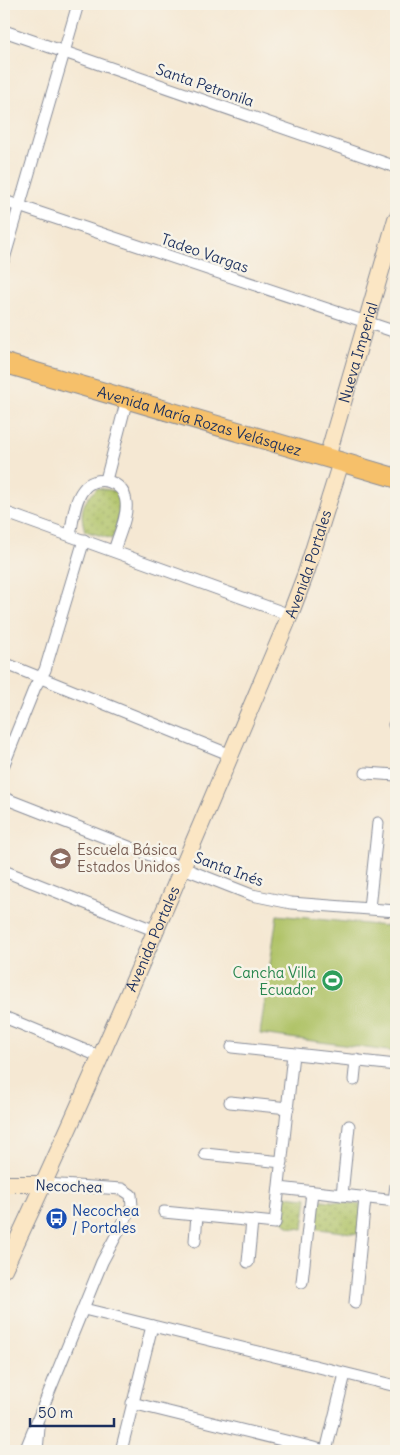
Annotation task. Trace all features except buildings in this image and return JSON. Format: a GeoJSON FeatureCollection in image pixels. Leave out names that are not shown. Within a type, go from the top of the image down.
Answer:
{"type":"FeatureCollection","features":[{"type":"Feature","properties":{"kind":"main road","name":"Nueva Imperial"},"geometry":{"type":"LineString","coordinates":[[334,460],[366,323],[396,219]]}},
{"type":"Feature","properties":{"kind":"main road","name":"Avenida María Rozas Velásquez"},"geometry":{"type":"LineString","coordinates":[[4,363],[396,478]]}},
{"type":"Feature","properties":{"kind":"main road","name":"Avenida Portales"},"geometry":{"type":"LineString","coordinates":[[4,1269],[45,1184],[101,1057],[290,615],[306,573],[334,460]]}},
{"type":"Feature","properties":{"kind":"main road","name":"Necochea"},"geometry":{"type":"LineString","coordinates":[[4,1184],[45,1184]]}},
{"type":"Feature","properties":{"kind":"street"},"geometry":{"type":"LineString","coordinates":[[4,259],[78,4]]}},
{"type":"Feature","properties":{"kind":"street","name":"Santa Petronila"},"geometry":{"type":"LineString","coordinates":[[4,31],[396,167]]}},
{"type":"Feature","properties":{"kind":"street","name":"Tadeo Vargas"},"geometry":{"type":"LineString","coordinates":[[4,201],[396,332]]}},
{"type":"Feature","properties":{"kind":"street"},"geometry":{"type":"LineString","coordinates":[[106,480],[127,400]]}},
{"type":"Feature","properties":{"kind":"street"},"geometry":{"type":"LineString","coordinates":[[70,535],[82,490],[92,482],[106,480],[118,486],[126,502],[114,551]]}},
{"type":"Feature","properties":{"kind":"street"},"geometry":{"type":"LineString","coordinates":[[4,512],[290,615]]}},
{"type":"Feature","properties":{"kind":"street"},"geometry":{"type":"LineString","coordinates":[[4,764],[35,687],[42,677],[84,540]]}},
{"type":"Feature","properties":{"kind":"street"},"geometry":{"type":"LineString","coordinates":[[4,663],[231,755]]}},
{"type":"Feature","properties":{"kind":"street"},"geometry":{"type":"LineString","coordinates":[[366,772],[396,775]]}},
{"type":"Feature","properties":{"kind":"street","name":"Santa Inés"},"geometry":{"type":"LineString","coordinates":[[4,798],[262,898],[396,911]]}},
{"type":"Feature","properties":{"kind":"street"},"geometry":{"type":"LineString","coordinates":[[368,908],[378,823]]}},
{"type":"Feature","properties":{"kind":"street"},"geometry":{"type":"LineString","coordinates":[[4,871],[156,931]]}},
{"type":"Feature","properties":{"kind":"street"},"geometry":{"type":"LineString","coordinates":[[4,1017],[101,1057]]}},
{"type":"Feature","properties":{"kind":"street"},"geometry":{"type":"LineString","coordinates":[[232,1047],[396,1065]]}},
{"type":"Feature","properties":{"kind":"street"},"geometry":{"type":"LineString","coordinates":[[164,1212],[275,1223],[293,1054]]}},
{"type":"Feature","properties":{"kind":"street"},"geometry":{"type":"LineString","coordinates":[[354,1080],[356,1060]]}},
{"type":"Feature","properties":{"kind":"street"},"geometry":{"type":"LineString","coordinates":[[230,1102],[288,1108]]}},
{"type":"Feature","properties":{"kind":"street"},"geometry":{"type":"LineString","coordinates":[[342,1195],[349,1126]]}},
{"type":"Feature","properties":{"kind":"street"},"geometry":{"type":"LineString","coordinates":[[204,1154],[282,1162]]}},
{"type":"Feature","properties":{"kind":"street","name":"Necochea"},"geometry":{"type":"LineString","coordinates":[[45,1184],[115,1188],[128,1191],[131,1195],[132,1206],[102,1262],[84,1309]]}},
{"type":"Feature","properties":{"kind":"street"},"geometry":{"type":"LineString","coordinates":[[279,1188],[395,1201],[396,1184]]}},
{"type":"Feature","properties":{"kind":"street"},"geometry":{"type":"LineString","coordinates":[[302,1282],[312,1192]]}},
{"type":"Feature","properties":{"kind":"street"},"geometry":{"type":"LineString","coordinates":[[354,1303],[365,1198]]}},
{"type":"Feature","properties":{"kind":"street"},"geometry":{"type":"LineString","coordinates":[[195,1241],[198,1215]]}},
{"type":"Feature","properties":{"kind":"street"},"geometry":{"type":"LineString","coordinates":[[248,1262],[252,1221]]}},
{"type":"Feature","properties":{"kind":"street"},"geometry":{"type":"LineString","coordinates":[[25,1451],[40,1419],[84,1309],[396,1386]]}},
{"type":"Feature","properties":{"kind":"street"},"geometry":{"type":"LineString","coordinates":[[121,1451],[152,1326]]}},
{"type":"Feature","properties":{"kind":"street"},"geometry":{"type":"LineString","coordinates":[[132,1403],[297,1448],[326,1451],[345,1374]]}},
{"type":"Feature","properties":{"kind":"street"},"geometry":{"type":"LineString","coordinates":[[36,1451],[40,1419]]}},
{"type":"Feature","properties":{"kind":"green space"},"geometry":{"type":"Polygon","coordinates":[[[97,488],[116,491],[120,504],[120,516],[112,539],[85,531],[82,518],[83,508],[88,498],[97,488]]]}},
{"type":"Feature","properties":{"kind":"green space","name":"Cancha Villa Ecuador"},"geometry":{"type":"Polygon","coordinates":[[[277,915],[396,927],[396,1052],[260,1034],[277,915]]]}},
{"type":"Feature","properties":{"kind":"green space"},"geometry":{"type":"Polygon","coordinates":[[[282,1196],[307,1198],[303,1229],[289,1227],[280,1217],[282,1196]]]}},
{"type":"Feature","properties":{"kind":"green space"},"geometry":{"type":"Polygon","coordinates":[[[315,1199],[363,1205],[359,1234],[311,1228],[315,1199]]]}},
{"type":"Feature","properties":{"kind":"place","name":"Escuela Básica Estados Unidos"},"geometry":{"type":"Point","coordinates":[61,858]}},
{"type":"Feature","properties":{"kind":"place","name":"Cancha Villa Ecuador"},"geometry":{"type":"Point","coordinates":[332,981]}},
{"type":"Feature","properties":{"kind":"place","name":"Necochea / Portales"},"geometry":{"type":"Point","coordinates":[56,1219]}}]}
